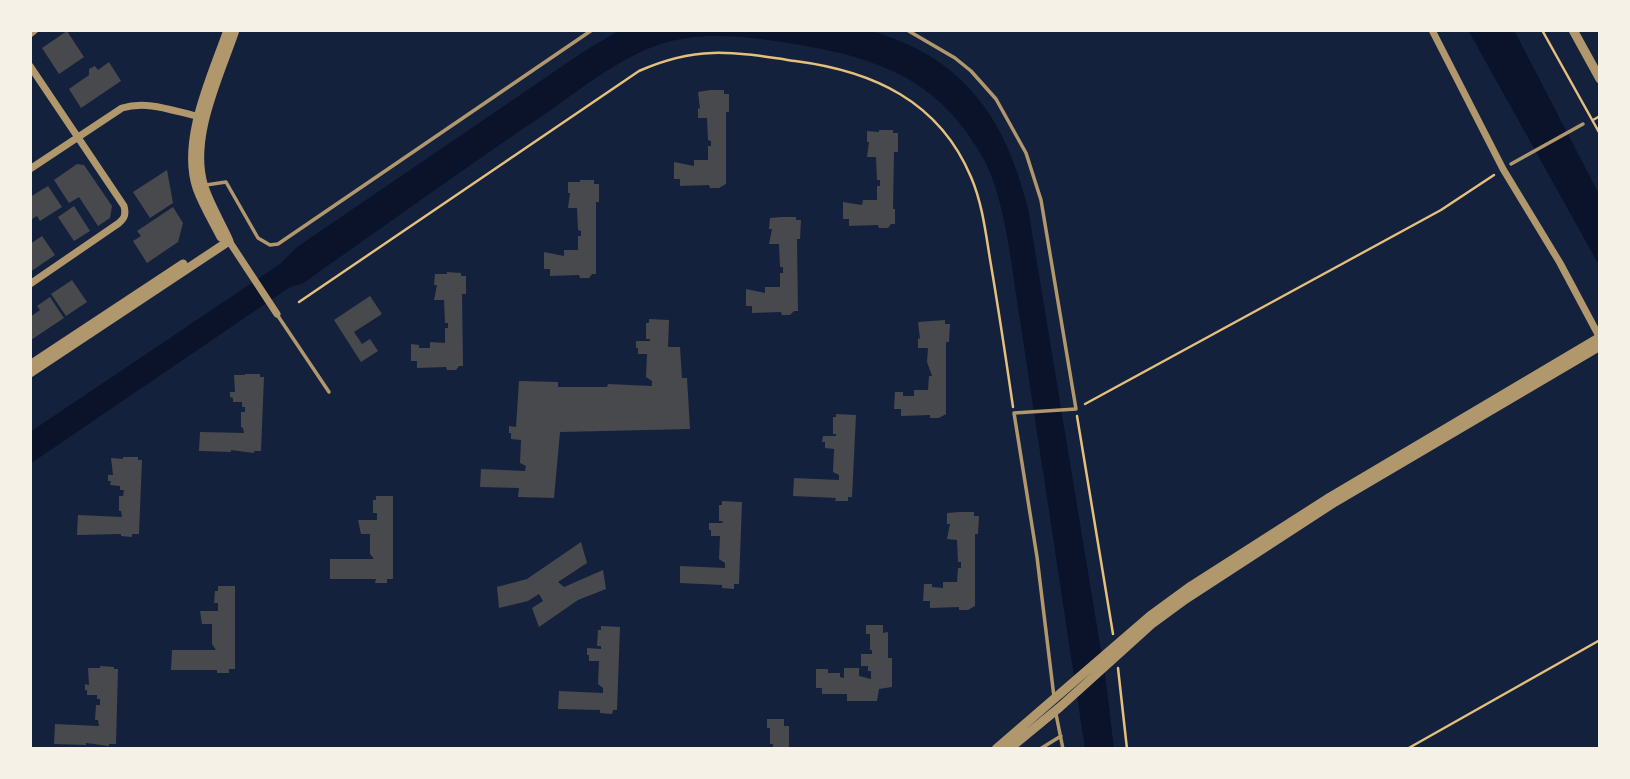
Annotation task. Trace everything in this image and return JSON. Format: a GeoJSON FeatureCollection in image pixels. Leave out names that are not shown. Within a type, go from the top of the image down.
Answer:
{"type":"FeatureCollection","features":[{"type":"Feature","properties":{"kind":"street"},"geometry":{"type":"LineString","coordinates":[[30,34],[35,30]]}},
{"type":"Feature","properties":{"kind":"street"},"geometry":{"type":"LineString","coordinates":[[228,30],[202,117],[193,168],[197,187],[227,242],[276,314]]}},
{"type":"Feature","properties":{"kind":"street"},"geometry":{"type":"LineString","coordinates":[[227,242],[204,186],[200,148],[202,117],[235,30]]}},
{"type":"Feature","properties":{"kind":"street"},"geometry":{"type":"LineString","coordinates":[[1009,749],[1150,616],[1191,586],[1330,496],[1600,338],[1560,263],[1503,169],[1432,30]]}},
{"type":"Feature","properties":{"kind":"street"},"geometry":{"type":"LineString","coordinates":[[1573,30],[1600,79]]}},
{"type":"Feature","properties":{"kind":"street"},"geometry":{"type":"LineString","coordinates":[[30,66],[124,206],[124,219],[30,284]]}},
{"type":"Feature","properties":{"kind":"street"},"geometry":{"type":"LineString","coordinates":[[30,169],[122,108],[134,104],[202,117]]}},
{"type":"Feature","properties":{"kind":"street"},"geometry":{"type":"LineString","coordinates":[[30,365],[200,253],[227,242]]}},
{"type":"Feature","properties":{"kind":"street"},"geometry":{"type":"LineString","coordinates":[[30,373],[227,242]]}},
{"type":"Feature","properties":{"kind":"street"},"geometry":{"type":"LineString","coordinates":[[1113,653],[1183,601],[1335,502],[1600,346]]}},
{"type":"Feature","properties":{"kind":"street"},"geometry":{"type":"LineString","coordinates":[[996,749],[1057,703]]}},
{"type":"Feature","properties":{"kind":"lane"},"geometry":{"type":"LineString","coordinates":[[204,186],[226,182],[258,238],[270,245],[278,244],[592,30]]}},
{"type":"Feature","properties":{"kind":"lane"},"geometry":{"type":"LineString","coordinates":[[906,30],[955,58],[985,86],[1007,116],[1026,153],[1041,200],[1076,409],[1014,413],[1063,749]]}},
{"type":"Feature","properties":{"kind":"lane"},"geometry":{"type":"LineString","coordinates":[[1511,164],[1583,124]]}},
{"type":"Feature","properties":{"kind":"lane"},"geometry":{"type":"LineString","coordinates":[[276,314],[329,392]]}},
{"type":"Feature","properties":{"kind":"lane"},"geometry":{"type":"LineString","coordinates":[[1040,749],[1061,736]]}},
{"type":"Feature","properties":{"kind":"path"},"geometry":{"type":"LineString","coordinates":[[1542,30],[1600,134]]}},
{"type":"Feature","properties":{"kind":"path"},"geometry":{"type":"LineString","coordinates":[[299,302],[639,71],[664,60],[710,51],[801,61],[856,74],[898,92],[930,116],[960,155],[972,179],[982,215],[1014,413]]}},
{"type":"Feature","properties":{"kind":"path"},"geometry":{"type":"LineString","coordinates":[[1127,749],[1076,409],[1441,210],[1503,169]]}},
{"type":"Feature","properties":{"kind":"path"},"geometry":{"type":"LineString","coordinates":[[1407,749],[1600,640]]}},
{"type":"Feature","properties":{"kind":"water"},"geometry":{"type":"Polygon","coordinates":[[[620,30],[868,30],[901,41],[954,73],[975,94],[992,118],[1007,145],[1028,208],[1106,681],[1114,749],[1085,749],[1008,244],[989,170],[967,133],[932,95],[891,70],[844,54],[760,39],[709,36],[675,40],[629,58],[585,85],[302,284],[290,287],[30,464],[30,432],[280,264],[297,247],[586,50],[620,30]]]}},
{"type":"Feature","properties":{"kind":"water"},"geometry":{"type":"Polygon","coordinates":[[[1468,30],[1514,30],[1600,196],[1600,267],[1468,30]]]}},
{"type":"Feature","properties":{"kind":"building"},"geometry":{"type":"Polygon","coordinates":[[[67,31],[84,57],[59,74],[42,48],[67,31]]]}},
{"type":"Feature","properties":{"kind":"building"},"geometry":{"type":"Polygon","coordinates":[[[109,62],[121,81],[81,108],[69,89],[89,75],[89,69],[95,66],[98,70],[109,62]]]}},
{"type":"Feature","properties":{"kind":"building"},"geometry":{"type":"Polygon","coordinates":[[[724,90],[724,94],[729,94],[729,112],[726,112],[726,184],[719,188],[710,188],[709,185],[680,186],[680,179],[674,179],[674,162],[694,166],[694,160],[708,160],[708,146],[711,146],[711,141],[708,140],[707,118],[698,118],[698,92],[724,90]]]}},
{"type":"Feature","properties":{"kind":"building"},"geometry":{"type":"Polygon","coordinates":[[[893,130],[893,133],[898,133],[898,152],[894,152],[895,224],[888,228],[879,228],[878,225],[849,226],[849,219],[843,219],[843,202],[862,205],[863,200],[877,200],[880,180],[877,180],[876,157],[867,157],[867,131],[893,130]]]}},
{"type":"Feature","properties":{"kind":"building"},"geometry":{"type":"Polygon","coordinates":[[[77,164],[84,165],[112,206],[110,218],[98,226],[79,197],[69,203],[54,180],[77,164]]]}},
{"type":"Feature","properties":{"kind":"building"},"geometry":{"type":"Polygon","coordinates":[[[167,170],[173,203],[150,218],[133,192],[167,170]]]}},
{"type":"Feature","properties":{"kind":"building"},"geometry":{"type":"Polygon","coordinates":[[[594,180],[594,184],[599,184],[599,202],[596,202],[596,274],[589,278],[580,278],[579,275],[550,276],[550,269],[544,269],[544,252],[564,256],[564,250],[578,250],[578,236],[581,236],[581,231],[578,230],[577,208],[568,208],[568,182],[594,180]]]}},
{"type":"Feature","properties":{"kind":"building"},"geometry":{"type":"Polygon","coordinates":[[[48,186],[62,207],[40,221],[37,216],[32,219],[30,197],[48,186]]]}},
{"type":"Feature","properties":{"kind":"building"},"geometry":{"type":"Polygon","coordinates":[[[74,206],[90,231],[74,241],[58,217],[74,206]]]}},
{"type":"Feature","properties":{"kind":"building"},"geometry":{"type":"Polygon","coordinates":[[[173,207],[183,223],[178,242],[147,263],[133,241],[141,236],[137,231],[173,207]]]}},
{"type":"Feature","properties":{"kind":"building"},"geometry":{"type":"Polygon","coordinates":[[[796,217],[796,220],[801,220],[800,239],[797,239],[798,311],[790,315],[782,315],[781,312],[752,313],[752,306],[746,306],[746,289],[765,293],[765,287],[780,287],[783,267],[780,267],[779,244],[769,244],[772,229],[769,229],[770,218],[796,217]]]}},
{"type":"Feature","properties":{"kind":"building"},"geometry":{"type":"Polygon","coordinates":[[[42,236],[55,255],[30,272],[30,244],[42,236]]]}},
{"type":"Feature","properties":{"kind":"building"},"geometry":{"type":"Polygon","coordinates":[[[447,272],[466,276],[466,294],[462,294],[463,366],[456,370],[447,370],[446,367],[417,368],[417,361],[411,361],[411,344],[419,345],[419,348],[430,348],[430,342],[445,343],[445,328],[448,328],[448,323],[445,323],[444,300],[434,300],[437,285],[434,285],[435,274],[447,272]]]}},
{"type":"Feature","properties":{"kind":"building"},"geometry":{"type":"Polygon","coordinates":[[[72,280],[87,302],[66,316],[51,294],[72,280]]]}},
{"type":"Feature","properties":{"kind":"building"},"geometry":{"type":"Polygon","coordinates":[[[370,296],[382,314],[354,332],[362,344],[370,339],[378,351],[361,362],[334,320],[370,296]]]}},
{"type":"Feature","properties":{"kind":"building"},"geometry":{"type":"Polygon","coordinates":[[[50,297],[64,318],[31,340],[30,317],[40,310],[37,306],[50,297]]]}},
{"type":"Feature","properties":{"kind":"building"},"geometry":{"type":"Polygon","coordinates":[[[649,319],[669,320],[668,347],[680,347],[682,378],[687,378],[690,429],[560,432],[554,498],[518,497],[519,488],[480,487],[481,469],[525,471],[526,466],[520,463],[521,440],[511,439],[509,433],[509,426],[516,427],[519,381],[558,382],[558,387],[607,387],[608,384],[652,386],[652,381],[646,377],[647,354],[638,354],[636,348],[636,341],[650,341],[646,339],[646,323],[649,323],[649,319]]]}},
{"type":"Feature","properties":{"kind":"building"},"geometry":{"type":"Polygon","coordinates":[[[945,320],[945,324],[950,324],[949,342],[946,342],[946,414],[939,418],[930,418],[930,415],[901,416],[901,409],[894,409],[895,392],[903,392],[903,396],[914,396],[914,390],[928,390],[929,376],[932,376],[927,362],[928,348],[918,348],[918,322],[945,320]]]}},
{"type":"Feature","properties":{"kind":"building"},"geometry":{"type":"Polygon","coordinates":[[[260,374],[260,377],[264,377],[261,451],[199,451],[200,432],[244,433],[241,427],[241,412],[245,412],[245,407],[242,407],[242,402],[233,402],[230,392],[235,392],[234,375],[260,374]]]}},
{"type":"Feature","properties":{"kind":"building"},"geometry":{"type":"Polygon","coordinates":[[[836,414],[856,415],[852,497],[848,497],[848,501],[835,501],[836,498],[793,496],[794,478],[839,480],[839,475],[833,472],[834,449],[825,448],[825,442],[822,442],[823,436],[836,436],[833,434],[833,417],[836,417],[836,414]]]}},
{"type":"Feature","properties":{"kind":"building"},"geometry":{"type":"Polygon","coordinates":[[[138,457],[138,460],[142,460],[139,534],[132,534],[132,537],[121,534],[77,535],[78,515],[122,517],[119,511],[119,496],[123,496],[124,490],[120,490],[120,486],[110,485],[108,475],[113,475],[111,458],[138,457]]]}},
{"type":"Feature","properties":{"kind":"building"},"geometry":{"type":"Polygon","coordinates":[[[376,496],[393,496],[393,579],[387,579],[387,583],[375,583],[376,579],[330,579],[330,559],[374,559],[370,554],[370,534],[361,534],[358,520],[377,520],[377,513],[373,513],[373,500],[376,500],[376,496]]]}},
{"type":"Feature","properties":{"kind":"building"},"geometry":{"type":"Polygon","coordinates":[[[722,501],[742,502],[739,584],[734,584],[734,589],[722,588],[722,585],[680,583],[680,566],[725,568],[725,563],[719,559],[720,536],[711,536],[709,530],[709,523],[723,521],[719,521],[719,505],[722,505],[722,501]]]}},
{"type":"Feature","properties":{"kind":"building"},"geometry":{"type":"Polygon","coordinates":[[[974,512],[974,516],[979,516],[978,534],[975,534],[975,606],[968,610],[959,610],[959,607],[930,608],[930,601],[923,601],[924,584],[943,588],[943,582],[957,582],[958,568],[961,568],[961,562],[958,562],[957,540],[947,539],[950,524],[947,524],[947,513],[974,512]]]}},
{"type":"Feature","properties":{"kind":"building"},"geometry":{"type":"Polygon","coordinates":[[[581,542],[587,563],[558,582],[564,587],[603,570],[606,589],[578,600],[539,627],[532,608],[543,601],[539,594],[528,601],[499,608],[497,587],[527,579],[581,542]]]}},
{"type":"Feature","properties":{"kind":"building"},"geometry":{"type":"Polygon","coordinates":[[[218,586],[235,586],[235,669],[229,669],[229,673],[217,673],[217,670],[171,670],[172,650],[216,650],[212,644],[212,624],[202,624],[200,611],[218,611],[218,603],[214,603],[218,586]]]}},
{"type":"Feature","properties":{"kind":"building"},"geometry":{"type":"Polygon","coordinates":[[[866,625],[883,625],[883,633],[888,632],[888,658],[892,658],[892,687],[879,689],[877,701],[847,701],[847,694],[822,694],[822,688],[816,688],[816,669],[828,669],[828,673],[840,673],[840,677],[844,678],[844,668],[859,668],[859,676],[871,679],[868,666],[861,666],[861,654],[872,654],[866,625]]]}},
{"type":"Feature","properties":{"kind":"building"},"geometry":{"type":"Polygon","coordinates":[[[601,626],[620,627],[617,710],[613,710],[612,714],[600,713],[600,710],[558,709],[559,691],[603,693],[603,688],[598,684],[599,661],[589,661],[587,655],[587,648],[601,649],[601,646],[597,646],[598,630],[601,630],[601,626]]]}},
{"type":"Feature","properties":{"kind":"building"},"geometry":{"type":"Polygon","coordinates":[[[100,666],[118,669],[116,744],[54,744],[55,724],[99,726],[98,720],[95,720],[96,705],[100,705],[100,699],[97,699],[97,695],[87,695],[85,684],[89,685],[88,668],[100,666]]]}},
{"type":"Feature","properties":{"kind":"building"},"geometry":{"type":"Polygon","coordinates":[[[767,719],[784,719],[784,726],[789,726],[789,749],[773,749],[767,719]]]}}]}
